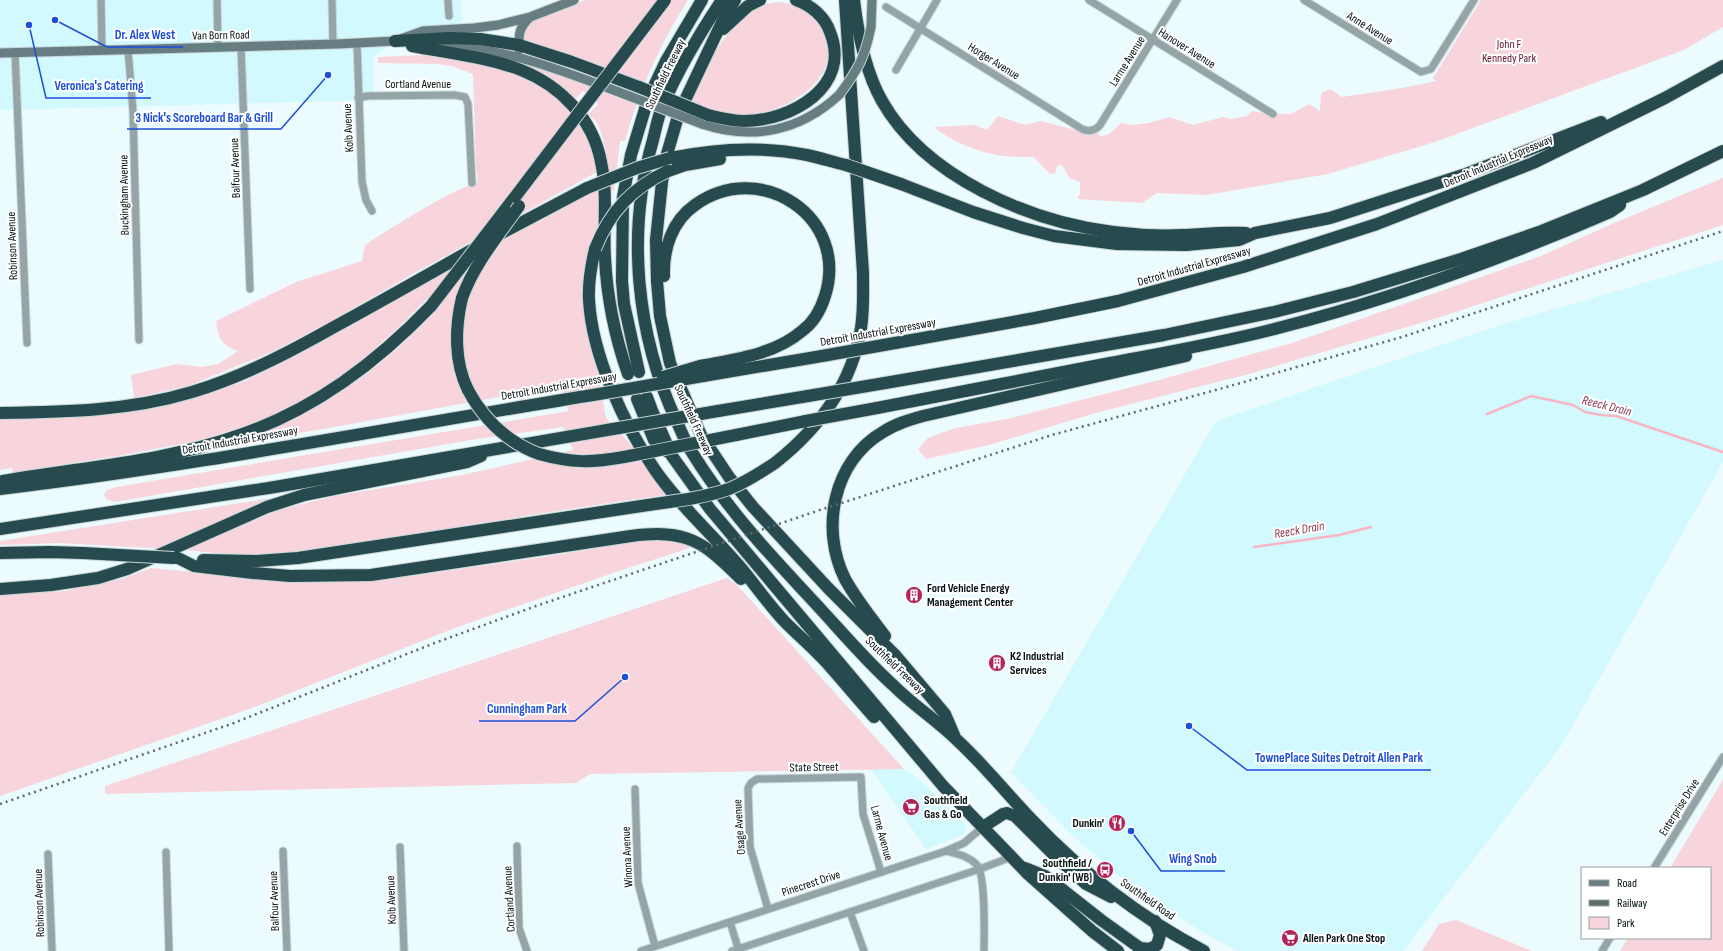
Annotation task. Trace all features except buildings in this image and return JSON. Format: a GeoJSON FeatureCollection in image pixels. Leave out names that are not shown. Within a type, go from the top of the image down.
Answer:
{"type":"FeatureCollection","features":[{"type":"Feature","properties":{"kind":"highway"},"geometry":{"type":"LineString","coordinates":[[0,482],[170,454],[240,435],[278,420],[308,404],[364,368],[406,331],[431,306],[665,0]]}},
{"type":"Feature","properties":{"kind":"highway","name":"Southfield Freeway"},"geometry":{"type":"LineString","coordinates":[[412,46],[487,61],[521,70],[542,80],[560,92],[574,106],[597,145],[602,163],[605,259],[608,291],[618,340],[634,373],[623,296],[622,197],[631,155],[648,100],[666,61],[702,0]]}},
{"type":"Feature","properties":{"kind":"highway","name":"Southfield Freeway"},"geometry":{"type":"LineString","coordinates":[[722,0],[689,52],[662,107],[643,180],[638,247],[641,299],[652,356],[669,406],[691,451],[724,500],[789,575],[893,686],[956,739],[995,779]]}},
{"type":"Feature","properties":{"kind":"highway"},"geometry":{"type":"LineString","coordinates":[[735,0],[723,20],[717,36],[679,113],[667,154],[660,194],[656,240],[658,298],[670,363],[701,435],[729,478],[777,534],[896,656],[944,714],[956,739]]}},
{"type":"Feature","properties":{"kind":"highway"},"geometry":{"type":"LineString","coordinates":[[717,36],[743,11],[760,0]]}},
{"type":"Feature","properties":{"kind":"highway"},"geometry":{"type":"LineString","coordinates":[[395,41],[449,38],[480,39],[518,51],[572,62],[635,92],[705,120],[745,121],[773,117],[800,106],[820,91],[834,66],[834,49],[829,28],[820,16],[806,5],[796,0]]}},
{"type":"Feature","properties":{"kind":"highway"},"geometry":{"type":"LineString","coordinates":[[0,553],[50,552],[257,561],[298,558],[696,497],[730,488],[753,478],[775,463],[806,437],[829,407],[846,378],[855,355],[861,328],[863,273],[845,0]]}},
{"type":"Feature","properties":{"kind":"highway"},"geometry":{"type":"LineString","coordinates":[[854,0],[856,23],[867,66],[882,101],[896,124],[915,144],[936,163],[959,179],[985,193],[1020,208],[1060,220],[1113,232],[1182,235],[1225,232],[1255,233]]}},
{"type":"Feature","properties":{"kind":"highway","name":"Detroit Industrial Expressway"},"geometry":{"type":"LineString","coordinates":[[0,489],[77,480],[176,465],[599,394],[702,371],[822,356],[1035,318],[1118,301],[1243,267],[1377,224],[1533,163],[1665,98],[1723,66]]}},
{"type":"Feature","properties":{"kind":"highway"},"geometry":{"type":"LineString","coordinates":[[0,413],[77,412],[125,407],[185,394],[224,382],[282,356],[530,217],[587,188],[637,168],[670,158],[737,150],[768,150],[807,155],[846,165],[901,184],[973,212],[1023,228],[1086,241],[1117,244],[1186,245],[1239,240],[1255,233],[1330,218],[1462,175],[1665,98]]}},
{"type":"Feature","properties":{"kind":"highway"},"geometry":{"type":"LineString","coordinates":[[560,138],[548,161],[472,274],[462,298],[456,331],[462,378],[479,409],[497,429],[516,443],[540,454],[562,460],[592,462],[1188,348],[1282,327],[1351,308],[1431,282],[1544,240],[1610,212],[1643,190]]}},
{"type":"Feature","properties":{"kind":"highway"},"geometry":{"type":"LineString","coordinates":[[0,529],[198,499],[808,396],[1164,335],[1274,312],[1353,292],[1461,259],[1539,232],[1643,190],[1723,150]]}},
{"type":"Feature","properties":{"kind":"highway"},"geometry":{"type":"LineString","coordinates":[[821,159],[768,156],[737,157],[706,161],[685,165],[668,171],[638,188],[612,215],[602,232],[595,249],[589,283],[591,319],[597,346],[606,373],[625,418],[656,471],[784,621],[826,663],[929,779],[943,786]]}},
{"type":"Feature","properties":{"kind":"highway"},"geometry":{"type":"LineString","coordinates":[[702,371],[769,350],[786,342],[803,331],[822,305],[828,286],[830,268],[827,250],[821,234],[813,221],[802,208],[773,192],[751,188],[734,188],[702,199],[689,209],[672,232],[666,248],[664,271],[665,300],[672,346],[690,402],[710,448]]}},
{"type":"Feature","properties":{"kind":"highway"},"geometry":{"type":"LineString","coordinates":[[896,656],[894,650],[845,579],[834,547],[832,518],[835,498],[840,483],[858,453],[870,441],[883,432],[922,416],[1168,361],[1250,340],[1282,327]]}},
{"type":"Feature","properties":{"kind":"highway"},"geometry":{"type":"LineString","coordinates":[[642,398],[654,440],[672,456],[710,509],[943,786],[1020,867],[1092,931],[1118,951]]}},
{"type":"Feature","properties":{"kind":"highway"},"geometry":{"type":"LineString","coordinates":[[0,589],[51,585],[98,578],[127,569],[267,507],[296,497],[467,462],[495,449]]}},
{"type":"Feature","properties":{"kind":"highway"},"geometry":{"type":"LineString","coordinates":[[176,558],[194,566],[253,573],[297,576],[371,575],[652,533],[667,534],[687,537],[710,550],[778,617],[784,621]]}},
{"type":"Feature","properties":{"kind":"highway","name":"Southfield Road"},"geometry":{"type":"LineString","coordinates":[[995,779],[1054,842],[1124,900],[1204,951]]}},
{"type":"Feature","properties":{"kind":"highway"},"geometry":{"type":"LineString","coordinates":[[983,827],[1007,812],[1016,816],[1053,854],[1086,884],[1108,897],[1124,900]]}},
{"type":"Feature","properties":{"kind":"highway"},"geometry":{"type":"LineString","coordinates":[[1020,867],[1045,876],[1100,920],[1140,948],[1150,949],[1157,945],[1160,935],[1155,921]]}},
{"type":"Feature","properties":{"kind":"main road","name":"Van Born Road"},"geometry":{"type":"LineString","coordinates":[[395,41],[423,31],[498,25],[530,17],[574,0]]}},
{"type":"Feature","properties":{"kind":"main road"},"geometry":{"type":"LineString","coordinates":[[705,120],[732,132],[760,132],[776,129],[804,119],[821,110],[839,95],[854,75],[862,60],[871,27],[872,0]]}},
{"type":"Feature","properties":{"kind":"main road"},"geometry":{"type":"LineString","coordinates":[[518,51],[521,25],[530,17]]}},
{"type":"Feature","properties":{"kind":"main road","name":"Van Born Road"},"geometry":{"type":"LineString","coordinates":[[0,53],[241,47],[395,41],[412,46],[518,51]]}},
{"type":"Feature","properties":{"kind":"street"},"geometry":{"type":"LineString","coordinates":[[101,0],[102,50]]}},
{"type":"Feature","properties":{"kind":"street"},"geometry":{"type":"LineString","coordinates":[[217,0],[218,47]]}},
{"type":"Feature","properties":{"kind":"street"},"geometry":{"type":"LineString","coordinates":[[332,0],[333,44]]}},
{"type":"Feature","properties":{"kind":"street"},"geometry":{"type":"LineString","coordinates":[[448,0],[449,16]]}},
{"type":"Feature","properties":{"kind":"street"},"geometry":{"type":"LineString","coordinates":[[896,70],[937,0]]}},
{"type":"Feature","properties":{"kind":"street","name":"Hanover Avenue"},"geometry":{"type":"LineString","coordinates":[[1089,0],[1273,114]]}},
{"type":"Feature","properties":{"kind":"street","name":"Larme Avenue"},"geometry":{"type":"LineString","coordinates":[[1092,130],[1100,125],[1177,0]]}},
{"type":"Feature","properties":{"kind":"street","name":"Anne Avenue"},"geometry":{"type":"LineString","coordinates":[[1304,0],[1417,71],[1425,72],[1432,69],[1474,0]]}},
{"type":"Feature","properties":{"kind":"street","name":"Horger Avenue"},"geometry":{"type":"LineString","coordinates":[[886,7],[1082,129],[1092,130]]}},
{"type":"Feature","properties":{"kind":"street","name":"Kolb Avenue"},"geometry":{"type":"LineString","coordinates":[[357,42],[362,182],[366,200],[372,211]]}},
{"type":"Feature","properties":{"kind":"street","name":"Balfour Avenue"},"geometry":{"type":"LineString","coordinates":[[241,47],[250,289]]}},
{"type":"Feature","properties":{"kind":"street","name":"Buckingham Avenue"},"geometry":{"type":"LineString","coordinates":[[128,49],[133,111],[139,340]]}},
{"type":"Feature","properties":{"kind":"street","name":"Robinson Avenue"},"geometry":{"type":"LineString","coordinates":[[15,52],[27,343]]}},
{"type":"Feature","properties":{"kind":"street","name":"Cortland Avenue"},"geometry":{"type":"LineString","coordinates":[[358,98],[367,96],[446,95],[460,95],[464,97],[468,104],[472,183]]}},
{"type":"Feature","properties":{"kind":"street","name":"Enterprise Drive"},"geometry":{"type":"LineString","coordinates":[[1655,867],[1723,757]]}},
{"type":"Feature","properties":{"kind":"street","name":"Larme Avenue"},"geometry":{"type":"LineString","coordinates":[[861,777],[863,814],[881,872]]}},
{"type":"Feature","properties":{"kind":"street","name":"State Street"},"geometry":{"type":"LineString","coordinates":[[767,779],[861,777]]}},
{"type":"Feature","properties":{"kind":"street","name":"Osage Avenue"},"geometry":{"type":"LineString","coordinates":[[767,779],[753,781],[748,788],[750,847],[768,909]]}},
{"type":"Feature","properties":{"kind":"street","name":"Winona Avenue"},"geometry":{"type":"LineString","coordinates":[[634,789],[638,883],[655,946]]}},
{"type":"Feature","properties":{"kind":"street","name":"Pinecrest Drive"},"geometry":{"type":"LineString","coordinates":[[641,951],[946,851],[964,844],[983,827]]}},
{"type":"Feature","properties":{"kind":"street","name":"Cortland Avenue"},"geometry":{"type":"LineString","coordinates":[[517,846],[519,928],[526,951]]}},
{"type":"Feature","properties":{"kind":"street","name":"Kolb Avenue"},"geometry":{"type":"LineString","coordinates":[[400,847],[404,951]]}},
{"type":"Feature","properties":{"kind":"street","name":"Balfour Avenue"},"geometry":{"type":"LineString","coordinates":[[283,851],[287,951]]}},
{"type":"Feature","properties":{"kind":"street"},"geometry":{"type":"LineString","coordinates":[[946,851],[966,858],[976,864],[980,869],[984,951]]}},
{"type":"Feature","properties":{"kind":"street"},"geometry":{"type":"LineString","coordinates":[[166,852],[169,951]]}},
{"type":"Feature","properties":{"kind":"street","name":"Robinson Avenue"},"geometry":{"type":"LineString","coordinates":[[48,854],[52,951]]}},
{"type":"Feature","properties":{"kind":"street"},"geometry":{"type":"LineString","coordinates":[[730,922],[737,950],[980,869],[1011,857]]}},
{"type":"Feature","properties":{"kind":"street"},"geometry":{"type":"LineString","coordinates":[[850,912],[864,951]]}},
{"type":"Feature","properties":{"kind":"street"},"geometry":{"type":"LineString","coordinates":[[1602,951],[1609,939]]}},
{"type":"Feature","properties":{"kind":"shaded area"},"geometry":{"type":"Polygon","coordinates":[[[0,0],[461,0],[463,21],[395,41],[373,58],[374,100],[0,110],[0,0]]]}},
{"type":"Feature","properties":{"kind":"shaded area"},"geometry":{"type":"Polygon","coordinates":[[[1723,260],[1723,462],[1561,746],[1403,951],[1237,951],[1199,930],[1132,887],[1074,837],[1011,772],[1216,421],[1497,326],[1723,260]]]}},
{"type":"Feature","properties":{"kind":"shaded area"},"geometry":{"type":"Polygon","coordinates":[[[871,769],[904,769],[922,782],[967,826],[963,835],[926,849],[871,769]]]}},
{"type":"Feature","properties":{"kind":"green space"},"geometry":{"type":"Polygon","coordinates":[[[585,0],[688,0],[668,33],[651,68],[625,141],[620,141],[614,190],[611,191],[602,135],[595,120],[588,115],[598,104],[583,91],[575,100],[560,86],[524,68],[529,46],[523,40],[525,30],[531,22],[585,0]]]}},
{"type":"Feature","properties":{"kind":"green space","name":"John F Kennedy Park"},"geometry":{"type":"Polygon","coordinates":[[[1481,0],[1723,0],[1723,27],[1684,50],[1435,142],[1328,174],[1206,195],[1157,193],[1142,203],[1077,199],[1080,194],[1080,182],[1069,178],[1063,166],[1058,165],[1055,173],[1050,174],[1034,157],[1002,156],[980,151],[956,141],[934,127],[975,125],[987,130],[998,116],[1025,125],[1041,121],[1091,134],[1099,133],[1100,137],[1109,134],[1121,123],[1131,125],[1149,123],[1169,117],[1193,125],[1223,117],[1231,119],[1247,116],[1252,111],[1291,114],[1309,104],[1320,111],[1321,93],[1330,89],[1342,97],[1436,81],[1433,78],[1481,0]]]}},
{"type":"Feature","properties":{"kind":"green space"},"geometry":{"type":"Polygon","coordinates":[[[779,2],[797,6],[812,15],[820,25],[827,40],[828,55],[825,68],[818,80],[795,100],[781,107],[754,116],[728,115],[690,102],[700,78],[723,40],[732,29],[753,9],[779,2]]]}},
{"type":"Feature","properties":{"kind":"green space"},"geometry":{"type":"Polygon","coordinates":[[[423,55],[490,65],[522,76],[538,83],[552,92],[571,111],[584,128],[592,146],[597,172],[411,275],[337,318],[274,351],[188,386],[134,398],[131,375],[177,364],[201,367],[218,364],[238,351],[227,346],[221,340],[216,321],[296,282],[362,261],[365,245],[434,202],[478,181],[476,165],[473,74],[452,66],[437,64],[378,63],[378,57],[423,55]]]}},
{"type":"Feature","properties":{"kind":"green space"},"geometry":{"type":"Polygon","coordinates":[[[1723,178],[1723,225],[1434,319],[1249,374],[1099,412],[989,445],[926,459],[918,449],[928,438],[955,428],[1007,419],[1159,380],[1292,343],[1541,256],[1614,223],[1723,178]]]}},
{"type":"Feature","properties":{"kind":"green space"},"geometry":{"type":"Polygon","coordinates":[[[599,189],[599,224],[594,234],[583,272],[587,324],[601,374],[599,379],[606,418],[630,444],[663,487],[665,495],[316,550],[254,554],[225,554],[186,550],[278,510],[334,496],[462,475],[573,450],[563,427],[477,439],[115,502],[106,499],[104,494],[107,490],[116,487],[569,411],[560,386],[239,443],[239,441],[304,413],[323,403],[376,366],[409,338],[439,307],[427,299],[397,329],[352,369],[301,402],[262,421],[197,441],[118,456],[13,473],[12,468],[0,470],[0,419],[188,399],[245,381],[450,270],[502,240],[599,189]]]}},
{"type":"Feature","properties":{"kind":"green space"},"geometry":{"type":"Polygon","coordinates":[[[272,498],[166,549],[60,543],[0,545],[0,541],[272,498]]]}},
{"type":"Feature","properties":{"kind":"green space"},"geometry":{"type":"Polygon","coordinates":[[[652,539],[679,543],[693,547],[455,628],[255,707],[0,796],[0,595],[65,591],[122,579],[151,568],[299,582],[397,578],[543,557],[652,539]]]}},
{"type":"Feature","properties":{"kind":"green space"},"geometry":{"type":"Polygon","coordinates":[[[727,578],[738,586],[904,769],[590,774],[576,783],[105,794],[105,786],[727,578]]]}},
{"type":"Feature","properties":{"kind":"green space"},"geometry":{"type":"Polygon","coordinates":[[[1723,780],[1723,951],[1620,951],[1627,939],[1711,939],[1711,867],[1671,867],[1723,780]]]}},
{"type":"Feature","properties":{"kind":"green space"},"geometry":{"type":"Polygon","coordinates":[[[1456,920],[1532,951],[1422,951],[1439,924],[1456,920]]]}},
{"type":"Feature","properties":{"kind":"waterway","name":"Reeck Drain"},"geometry":{"type":"LineString","coordinates":[[1487,414],[1531,396],[1573,405],[1585,412],[1616,416],[1723,452]]}},
{"type":"Feature","properties":{"kind":"waterway","name":"Reeck Drain"},"geometry":{"type":"LineString","coordinates":[[1254,547],[1339,535],[1371,527]]}},
{"type":"Feature","properties":{"kind":"railway"},"geometry":{"type":"LineString","coordinates":[[0,804],[234,723],[432,644],[536,606],[823,509],[1052,435],[1402,337],[1723,231]]}},
{"type":"Feature","properties":{"kind":"place","name":"Dr. Alex West"},"geometry":{"type":"Point","coordinates":[55,20]}},
{"type":"Feature","properties":{"kind":"place","name":"Veronica's Catering"},"geometry":{"type":"Point","coordinates":[29,25]}},
{"type":"Feature","properties":{"kind":"place","name":"3 Nick's Scoreboard Bar & Grill"},"geometry":{"type":"Point","coordinates":[328,75]}},
{"type":"Feature","properties":{"kind":"place","name":"Ford Vehicle Energy Management Center"},"geometry":{"type":"Point","coordinates":[914,595]}},
{"type":"Feature","properties":{"kind":"place","name":"K2 Industrial Services"},"geometry":{"type":"Point","coordinates":[997,663]}},
{"type":"Feature","properties":{"kind":"place","name":"Cunningham Park"},"geometry":{"type":"Point","coordinates":[625,677]}},
{"type":"Feature","properties":{"kind":"place","name":"TownePlace Suites Detroit Allen Park"},"geometry":{"type":"Point","coordinates":[1189,726]}},
{"type":"Feature","properties":{"kind":"place","name":"Southfield Gas & Go"},"geometry":{"type":"Point","coordinates":[911,807]}},
{"type":"Feature","properties":{"kind":"place","name":"Dunkin'"},"geometry":{"type":"Point","coordinates":[1117,823]}},
{"type":"Feature","properties":{"kind":"place","name":"Wing Snob"},"geometry":{"type":"Point","coordinates":[1131,831]}},
{"type":"Feature","properties":{"kind":"place","name":"Southfield / Dunkin' (WB)"},"geometry":{"type":"Point","coordinates":[1105,870]}},
{"type":"Feature","properties":{"kind":"place","name":"Allen Park One Stop"},"geometry":{"type":"Point","coordinates":[1290,938]}}]}
